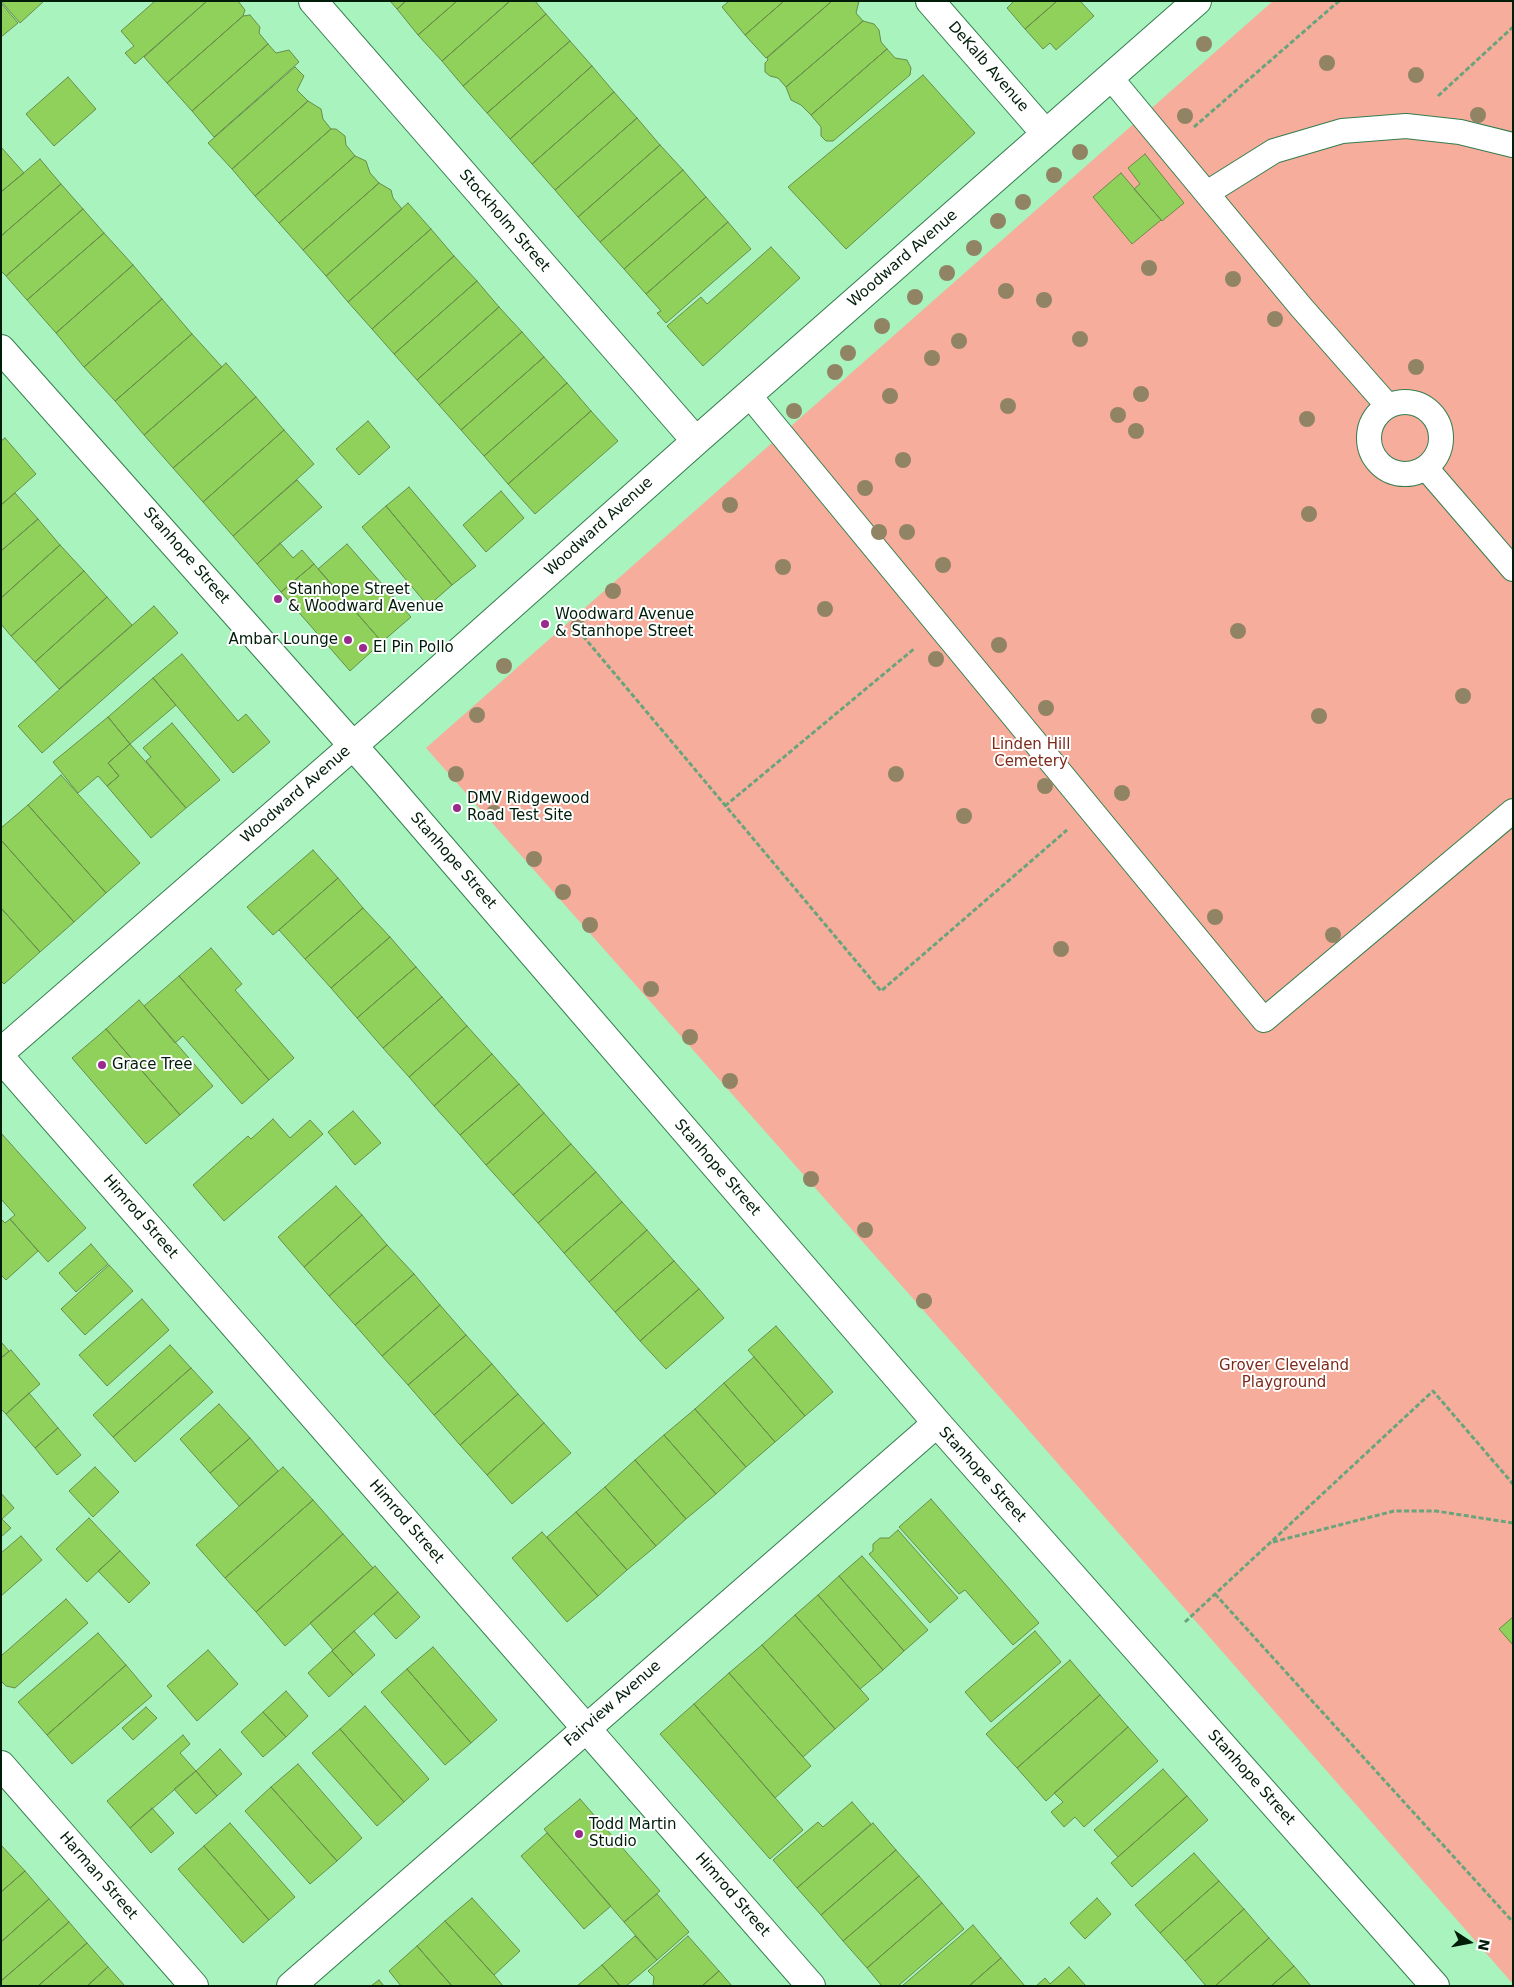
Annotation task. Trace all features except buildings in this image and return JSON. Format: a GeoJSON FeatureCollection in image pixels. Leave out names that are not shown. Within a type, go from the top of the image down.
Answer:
{"type":"FeatureCollection","features":[{"type":"Feature","properties":{"kind":"street","name":"Stockholm Street"},"geometry":{"type":"LineString","coordinates":[[313,1],[696,441]]}},
{"type":"Feature","properties":{"kind":"street","name":"DeKalb Avenue"},"geometry":{"type":"LineString","coordinates":[[930,1],[1045,133]]}},
{"type":"Feature","properties":{"kind":"street","name":"Woodward Avenue"},"geometry":{"type":"LineString","coordinates":[[1,1052],[386,717],[696,441],[1197,1]]}},
{"type":"Feature","properties":{"kind":"street","name":"Stanhope Street"},"geometry":{"type":"LineString","coordinates":[[1,349],[351,746],[379,775],[937,1424],[1435,1986]]}},
{"type":"Feature","properties":{"kind":"street","name":"Himrod Street"},"geometry":{"type":"LineString","coordinates":[[1,1058],[812,1986]]}},
{"type":"Feature","properties":{"kind":"street","name":"Fairview Avenue"},"geometry":{"type":"LineString","coordinates":[[291,1986],[937,1424]]}},
{"type":"Feature","properties":{"kind":"street","name":"Harman Street"},"geometry":{"type":"LineString","coordinates":[[1,1766],[194,1986]]}},
{"type":"Feature","properties":{"kind":"lane"},"geometry":{"type":"LineString","coordinates":[[1110,77],[1388,406]]}},
{"type":"Feature","properties":{"kind":"lane"},"geometry":{"type":"LineString","coordinates":[[1207,193],[1274,152],[1342,131],[1406,126],[1460,132],[1513,145]]}},
{"type":"Feature","properties":{"kind":"lane"},"geometry":{"type":"LineString","coordinates":[[749,395],[1264,1020],[1513,811]]}},
{"type":"Feature","properties":{"kind":"lane"},"geometry":{"type":"LineString","coordinates":[[1398,402],[1410,402],[1421,405],[1431,413],[1438,423],[1441,435],[1440,448],[1435,459],[1426,468],[1415,473],[1402,474],[1390,471],[1373,456],[1369,434],[1372,422],[1378,413],[1388,406],[1398,402]]}},
{"type":"Feature","properties":{"kind":"lane"},"geometry":{"type":"LineString","coordinates":[[1426,468],[1513,569]]}},
{"type":"Feature","properties":{"kind":"path"},"geometry":{"type":"LineString","coordinates":[[1169,148],[1339,1]]}},
{"type":"Feature","properties":{"kind":"path"},"geometry":{"type":"LineString","coordinates":[[1406,126],[1513,27]]}},
{"type":"Feature","properties":{"kind":"path"},"geometry":{"type":"LineString","coordinates":[[725,806],[940,627]]}},
{"type":"Feature","properties":{"kind":"path"},"geometry":{"type":"LineString","coordinates":[[583,636],[881,991],[1090,810]]}},
{"type":"Feature","properties":{"kind":"path"},"geometry":{"type":"LineString","coordinates":[[1185,1622],[1433,1391],[1513,1484]]}},
{"type":"Feature","properties":{"kind":"path"},"geometry":{"type":"LineString","coordinates":[[1270,1542],[1394,1511],[1436,1511],[1513,1524]]}},
{"type":"Feature","properties":{"kind":"path"},"geometry":{"type":"LineString","coordinates":[[1215,1594],[1513,1922]]}},
{"type":"Feature","properties":{"kind":"green space","name":"Linden Hill Cemetery"},"geometry":{"type":"Polygon","coordinates":[[[1273,1],[1513,1],[1513,1984],[962,1354],[426,748],[1273,1]]]}},
{"type":"Feature","properties":{"kind":"place","name":"Stanhope Street & Woodward Avenue"},"geometry":{"type":"Point","coordinates":[278,599]}},
{"type":"Feature","properties":{"kind":"place","name":"Woodward Avenue & Stanhope Street"},"geometry":{"type":"Point","coordinates":[545,624]}},
{"type":"Feature","properties":{"kind":"place","name":"Ambar Lounge"},"geometry":{"type":"Point","coordinates":[348,640]}},
{"type":"Feature","properties":{"kind":"place","name":"El Pin Pollo"},"geometry":{"type":"Point","coordinates":[363,648]}},
{"type":"Feature","properties":{"kind":"place","name":"DMV Ridgewood Road Test Site"},"geometry":{"type":"Point","coordinates":[457,808]}},
{"type":"Feature","properties":{"kind":"place","name":"Grace Tree"},"geometry":{"type":"Point","coordinates":[102,1065]}},
{"type":"Feature","properties":{"kind":"place","name":"Todd Martin Studio"},"geometry":{"type":"Point","coordinates":[579,1834]}},
{"type":"Feature","properties":{"kind":"park label","name":"Grover Cleveland Playground"},"geometry":{"type":"Point","coordinates":[1284,1374]}}]}
